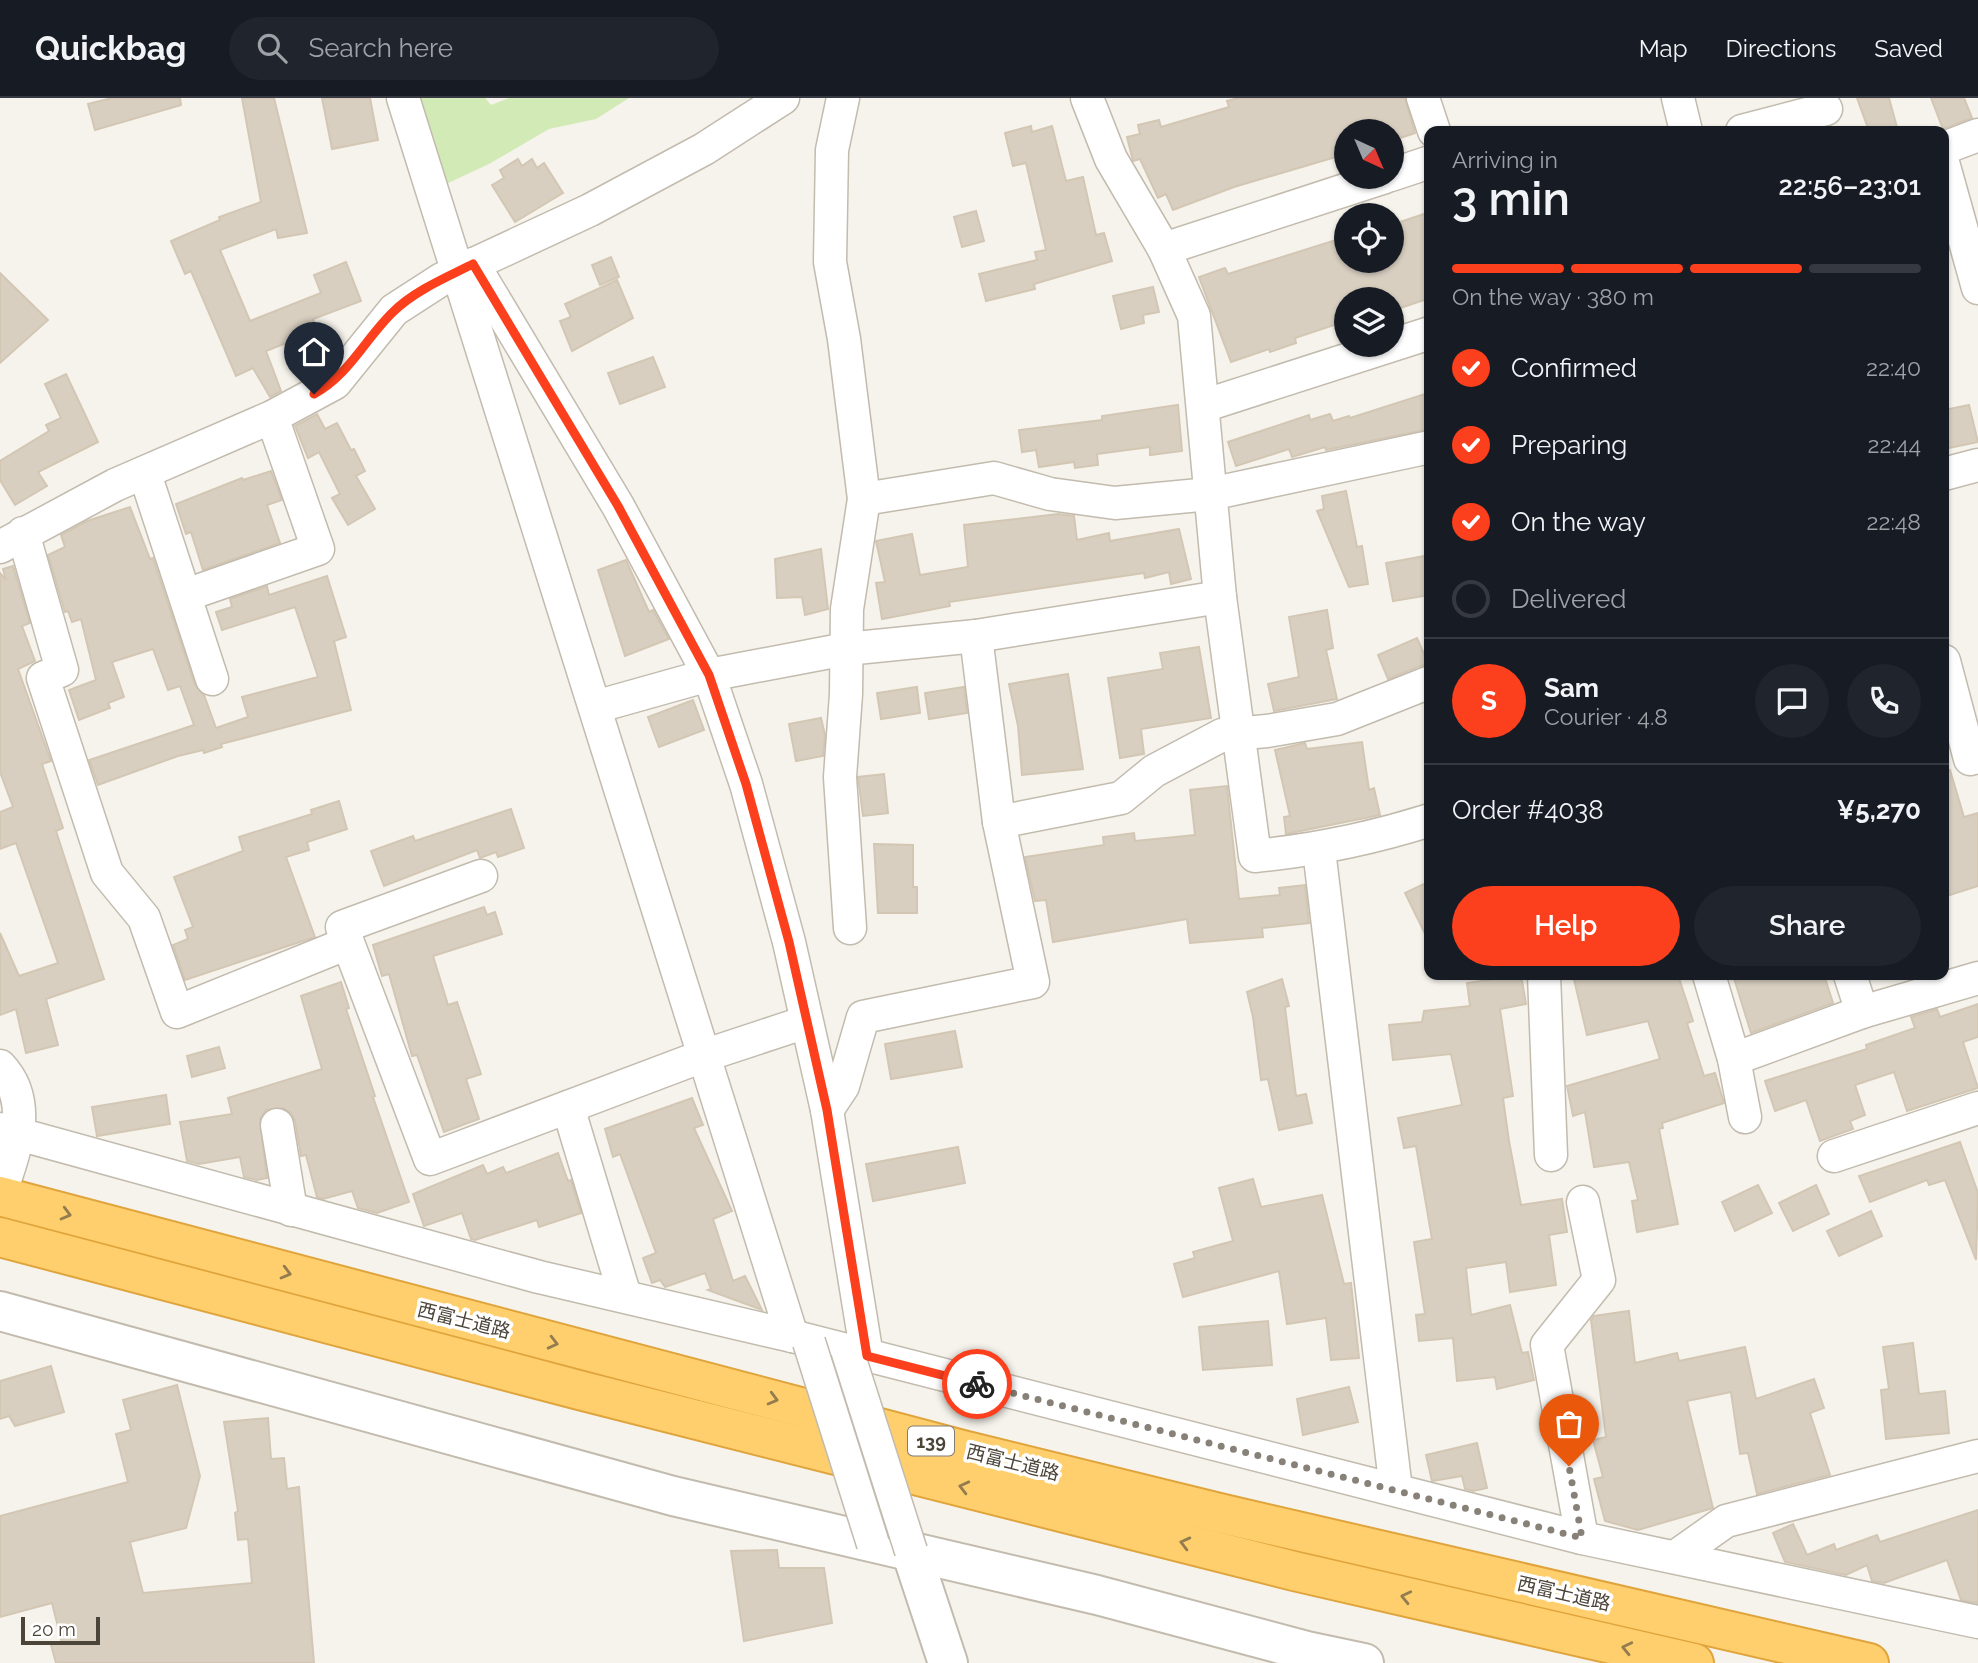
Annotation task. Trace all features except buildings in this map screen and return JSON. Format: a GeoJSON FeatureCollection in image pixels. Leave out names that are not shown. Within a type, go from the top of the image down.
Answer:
{"type":"FeatureCollection","features":[{"type":"Feature","properties":{"kind":"highway","name":"西富士道路"},"geometry":{"type":"LineString","coordinates":[[0,1195],[963,1450],[1219,1513],[1868,1663]]}},
{"type":"Feature","properties":{"kind":"highway","name":"西富士道路"},"geometry":{"type":"LineString","coordinates":[[0,1237],[579,1390],[1293,1571],[1694,1663]]}},
{"type":"Feature","properties":{"kind":"street"},"geometry":{"type":"LineString","coordinates":[[403,98],[466,267],[595,707],[703,1056],[873,1544]]}},
{"type":"Feature","properties":{"kind":"street"},"geometry":{"type":"LineString","coordinates":[[843,98],[832,150],[830,262],[846,352],[864,499],[847,609],[840,777],[849,928]]}},
{"type":"Feature","properties":{"kind":"street"},"geometry":{"type":"LineString","coordinates":[[1087,98],[1111,159],[1164,249],[1194,316],[1220,597],[1255,856],[1319,850],[1370,839],[1424,822]]}},
{"type":"Feature","properties":{"kind":"street"},"geometry":{"type":"LineString","coordinates":[[1423,98],[1432,126]]}},
{"type":"Feature","properties":{"kind":"street"},"geometry":{"type":"LineString","coordinates":[[1678,98],[1685,126]]}},
{"type":"Feature","properties":{"kind":"street"},"geometry":{"type":"LineString","coordinates":[[348,943],[177,1012],[144,918],[107,873],[43,678],[62,670],[12,540],[43,526],[115,485],[272,417],[335,383],[394,310],[466,267],[612,198],[704,149],[778,100]]}},
{"type":"Feature","properties":{"kind":"street"},"geometry":{"type":"LineString","coordinates":[[1761,126],[1826,109]]}},
{"type":"Feature","properties":{"kind":"street"},"geometry":{"type":"LineString","coordinates":[[1949,146],[1978,135]]}},
{"type":"Feature","properties":{"kind":"street"},"geometry":{"type":"LineString","coordinates":[[1404,171],[1424,164]]}},
{"type":"Feature","properties":{"kind":"street"},"geometry":{"type":"LineString","coordinates":[[1949,184],[1978,288]]}},
{"type":"Feature","properties":{"kind":"street"},"geometry":{"type":"LineString","coordinates":[[1164,249],[1348,189]]}},
{"type":"Feature","properties":{"kind":"street"},"geometry":{"type":"LineString","coordinates":[[466,267],[618,506],[709,675],[750,797],[827,1110],[857,1353],[911,1552],[948,1663]]}},
{"type":"Feature","properties":{"kind":"street"},"geometry":{"type":"LineString","coordinates":[[1203,406],[1424,335]]}},
{"type":"Feature","properties":{"kind":"street"},"geometry":{"type":"LineString","coordinates":[[186,595],[318,549],[272,417]]}},
{"type":"Feature","properties":{"kind":"street"},"geometry":{"type":"LineString","coordinates":[[864,499],[994,478],[1050,494],[1115,503],[1210,494],[1424,448]]}},
{"type":"Feature","properties":{"kind":"street"},"geometry":{"type":"LineString","coordinates":[[1949,473],[1978,465]]}},
{"type":"Feature","properties":{"kind":"street"},"geometry":{"type":"LineString","coordinates":[[145,474],[212,679]]}},
{"type":"Feature","properties":{"kind":"street"},"geometry":{"type":"LineString","coordinates":[[595,707],[709,675],[846,649],[976,636],[1220,597]]}},
{"type":"Feature","properties":{"kind":"street"},"geometry":{"type":"LineString","coordinates":[[827,1110],[843,1086],[863,1017],[1033,982],[999,821],[976,636]]}},
{"type":"Feature","properties":{"kind":"street"},"geometry":{"type":"LineString","coordinates":[[1949,680],[1970,759],[1978,757]]}},
{"type":"Feature","properties":{"kind":"street"},"geometry":{"type":"LineString","coordinates":[[999,821],[1121,797],[1154,771],[1222,734],[1337,719],[1424,684]]}},
{"type":"Feature","properties":{"kind":"street"},"geometry":{"type":"LineString","coordinates":[[1319,850],[1396,1490]]}},
{"type":"Feature","properties":{"kind":"street"},"geometry":{"type":"LineString","coordinates":[[481,876],[342,927],[430,1159],[703,1056],[806,1022]]}},
{"type":"Feature","properties":{"kind":"street"},"geometry":{"type":"LineString","coordinates":[[1734,1059],[1862,1012],[1978,978]]}},
{"type":"Feature","properties":{"kind":"street"},"geometry":{"type":"LineString","coordinates":[[1544,980],[1551,1155]]}},
{"type":"Feature","properties":{"kind":"street"},"geometry":{"type":"LineString","coordinates":[[1711,980],[1734,1059],[1745,1117]]}},
{"type":"Feature","properties":{"kind":"street"},"geometry":{"type":"LineString","coordinates":[[1852,980],[1862,1012]]}},
{"type":"Feature","properties":{"kind":"street"},"geometry":{"type":"LineString","coordinates":[[0,1066],[11,1078],[19,1096],[0,1195]]}},
{"type":"Feature","properties":{"kind":"street"},"geometry":{"type":"LineString","coordinates":[[568,1107],[625,1296]]}},
{"type":"Feature","properties":{"kind":"street"},"geometry":{"type":"LineString","coordinates":[[1834,1156],[1978,1108]]}},
{"type":"Feature","properties":{"kind":"street"},"geometry":{"type":"LineString","coordinates":[[277,1125],[291,1210]]}},
{"type":"Feature","properties":{"kind":"street"},"geometry":{"type":"LineString","coordinates":[[11,1137],[539,1277],[857,1353],[1582,1538],[1978,1622]]}},
{"type":"Feature","properties":{"kind":"street"},"geometry":{"type":"LineString","coordinates":[[1582,1538],[1547,1345],[1599,1280],[1583,1202]]}},
{"type":"Feature","properties":{"kind":"street"},"geometry":{"type":"LineString","coordinates":[[0,1311],[673,1496],[1364,1663]]}},
{"type":"Feature","properties":{"kind":"street"},"geometry":{"type":"LineString","coordinates":[[1675,1557],[1727,1521],[1978,1456]]}},
{"type":"Feature","properties":{"kind":"green space"},"geometry":{"type":"Polygon","coordinates":[[[406,98],[485,98],[491,105],[509,98],[629,98],[596,119],[549,129],[489,164],[444,185],[406,98]]]}},
{"type":"Feature","properties":{"kind":"way so far"},"geometry":{"type":"LineString","coordinates":[[977,1384],[1582,1538],[1569,1466]]}},
{"type":"Feature","properties":{"kind":"route"},"geometry":{"type":"LineString","coordinates":[[314,394],[335,383],[394,310],[442,279],[473,264],[545,380],[618,506],[709,675],[746,784],[789,942],[827,1110],[867,1356],[977,1384]]}}]}
